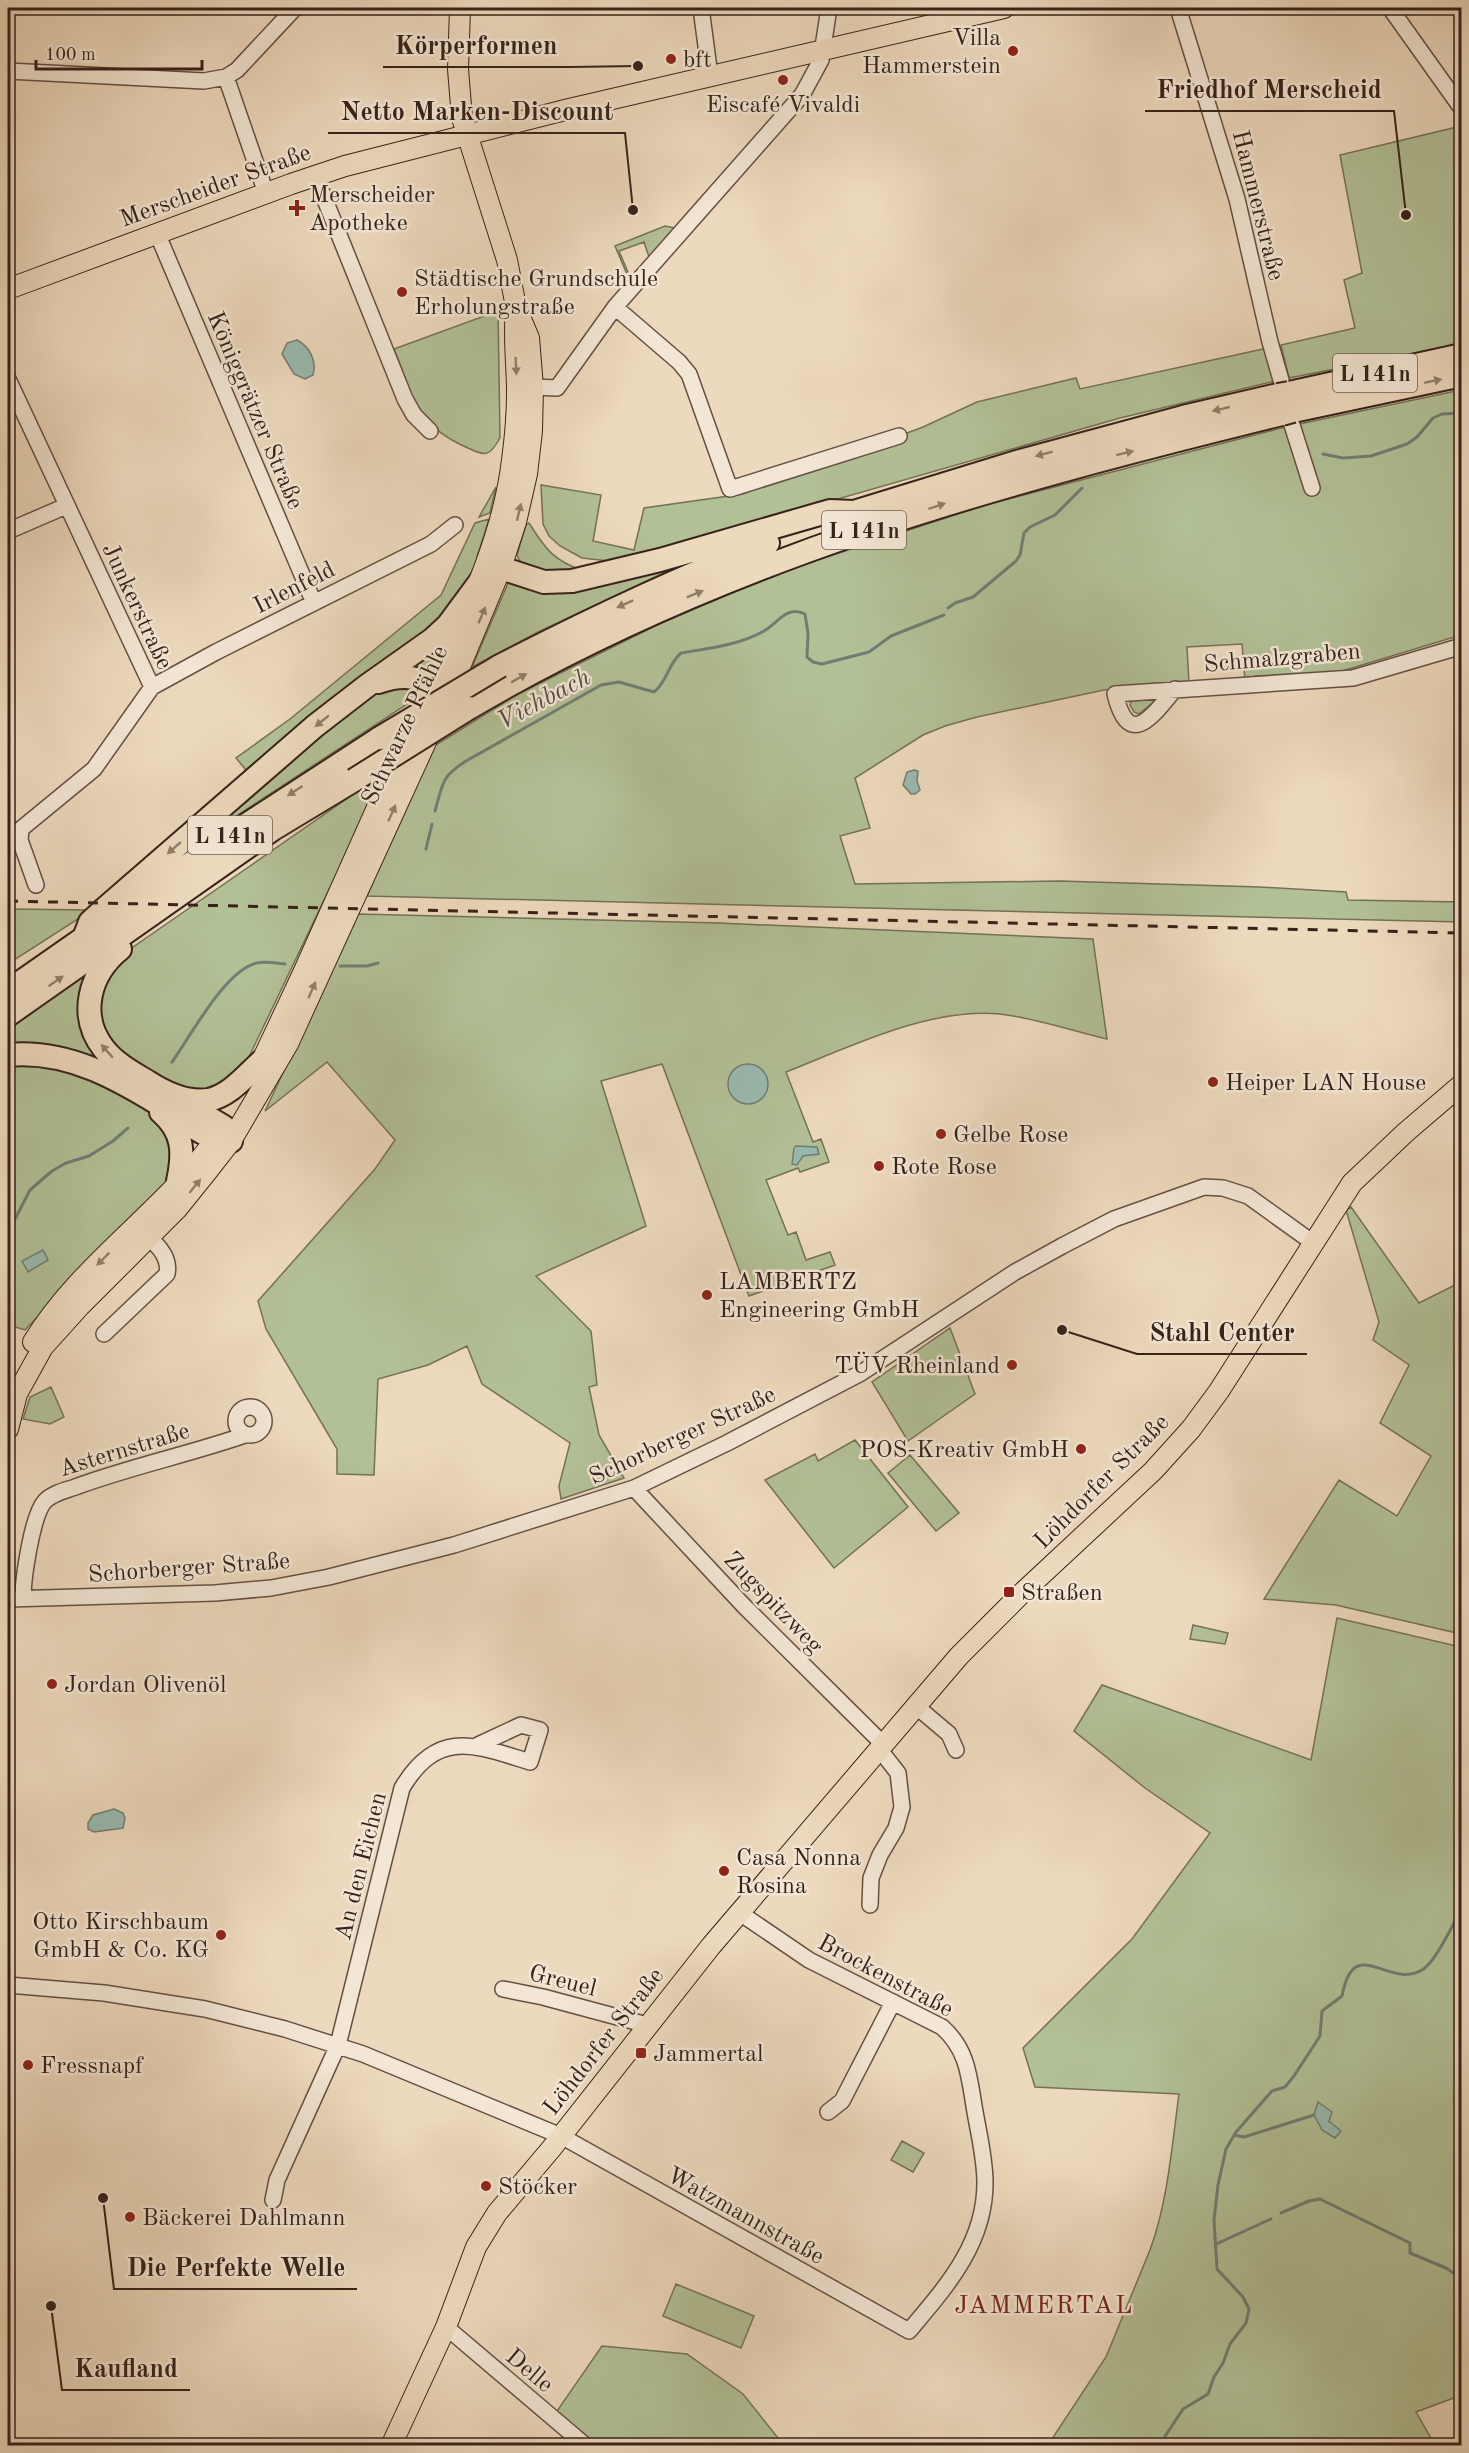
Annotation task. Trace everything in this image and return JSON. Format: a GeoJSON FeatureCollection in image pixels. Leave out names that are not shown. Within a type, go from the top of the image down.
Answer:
{"type":"FeatureCollection","features":[{"type":"Feature","properties":{"kind":"highway","name":"L 141n"},"geometry":{"type":"LineString","coordinates":[[8,1015],[273,830],[520,677],[613,630],[798,552],[977,493],[1286,403],[1461,355]]}},
{"type":"Feature","properties":{"kind":"highway","name":"L 141n"},"geometry":{"type":"LineString","coordinates":[[8,991],[257,817],[380,738],[500,666],[676,580],[854,512],[1020,460],[1183,417],[1461,375]]}},
{"type":"Feature","properties":{"kind":"highway"},"geometry":{"type":"LineString","coordinates":[[84,938],[90,922],[102,910],[271,763],[368,685],[440,634],[485,575],[492,570],[501,568],[544,582],[572,581],[650,563],[830,511],[854,512]]}},
{"type":"Feature","properties":{"kind":"highway"},"geometry":{"type":"LineString","coordinates":[[368,685],[401,676],[420,680],[430,691],[434,710],[432,726]]}},
{"type":"Feature","properties":{"kind":"highway"},"geometry":{"type":"LineString","coordinates":[[153,913],[142,929],[105,963],[96,976],[91,994],[90,1018],[95,1035],[110,1055],[123,1067],[168,1093],[223,1136]]}},
{"type":"Feature","properties":{"kind":"highway"},"geometry":{"type":"LineString","coordinates":[[8,1055],[34,1054],[70,1060],[108,1076],[223,1136]]}},
{"type":"Feature","properties":{"kind":"highway"},"geometry":{"type":"LineString","coordinates":[[168,1093],[195,1100],[214,1098],[236,1085],[263,1060]]}},
{"type":"Feature","properties":{"kind":"highway"},"geometry":{"type":"LineString","coordinates":[[141,1095],[167,1117],[180,1136],[182,1155],[178,1181]]}},
{"type":"Feature","properties":{"kind":"main road","name":"Schwarze Pfähle"},"geometry":{"type":"LineString","coordinates":[[223,1136],[263,1060],[475,590],[503,505],[512,463],[525,391],[530,338],[516,307],[507,260],[466,135],[461,109],[458,69],[460,8]]}},
{"type":"Feature","properties":{"kind":"main road","name":"Merscheider Straße"},"geometry":{"type":"LineString","coordinates":[[8,289],[315,175],[466,135],[1004,8]]}},
{"type":"Feature","properties":{"kind":"main road","name":"Schwarze Pfähle"},"geometry":{"type":"LineString","coordinates":[[223,1136],[288,1044],[457,674],[501,568],[524,490],[532,431],[525,391]]}},
{"type":"Feature","properties":{"kind":"main road","name":"Löhdorfer Straße"},"geometry":{"type":"LineString","coordinates":[[391,2445],[446,2327],[487,2226],[561,2136],[647,2025],[959,1656],[1153,1471],[1191,1429],[1219,1391],[1312,1242],[1352,1183],[1461,1084]]}},
{"type":"Feature","properties":{"kind":"main road"},"geometry":{"type":"LineString","coordinates":[[8,1429],[17,1394],[43,1347],[141,1232],[178,1181],[223,1136]]}},
{"type":"Feature","properties":{"kind":"main road"},"geometry":{"type":"LineString","coordinates":[[8,1387],[38,1334],[67,1296],[141,1232],[177,1209],[223,1136]]}},
{"type":"Feature","properties":{"kind":"street"},"geometry":{"type":"LineString","coordinates":[[8,71],[204,81],[226,78],[237,70],[295,8]]}},
{"type":"Feature","properties":{"kind":"street"},"geometry":{"type":"LineString","coordinates":[[700,8],[710,76]]}},
{"type":"Feature","properties":{"kind":"street"},"geometry":{"type":"LineString","coordinates":[[525,391],[557,388],[615,307],[802,95],[821,60],[829,8]]}},
{"type":"Feature","properties":{"kind":"street","name":"Hammerstraße"},"geometry":{"type":"LineString","coordinates":[[1178,8],[1237,199],[1267,332],[1312,489]]}},
{"type":"Feature","properties":{"kind":"street"},"geometry":{"type":"LineString","coordinates":[[1390,8],[1461,109]]}},
{"type":"Feature","properties":{"kind":"street"},"geometry":{"type":"LineString","coordinates":[[226,78],[266,193]]}},
{"type":"Feature","properties":{"kind":"street"},"geometry":{"type":"LineString","coordinates":[[315,175],[405,399],[414,415],[430,431]]}},
{"type":"Feature","properties":{"kind":"street","name":"Königgrätzer Straße"},"geometry":{"type":"LineString","coordinates":[[157,233],[314,603]]}},
{"type":"Feature","properties":{"kind":"street"},"geometry":{"type":"LineString","coordinates":[[615,307],[679,362],[689,374],[730,489],[899,436]]}},
{"type":"Feature","properties":{"kind":"street","name":"Junkerstraße"},"geometry":{"type":"LineString","coordinates":[[8,379],[152,687],[94,769],[21,828],[20,840],[36,885]]}},
{"type":"Feature","properties":{"kind":"street"},"geometry":{"type":"LineString","coordinates":[[8,531],[66,506]]}},
{"type":"Feature","properties":{"kind":"street","name":"Irlenfeld"},"geometry":{"type":"LineString","coordinates":[[152,687],[216,652],[431,544],[455,525]]}},
{"type":"Feature","properties":{"kind":"street","name":"Schmalzgraben"},"geometry":{"type":"LineString","coordinates":[[1176,689],[1353,678],[1461,646]]}},
{"type":"Feature","properties":{"kind":"street","name":"Schorberger Straße"},"geometry":{"type":"LineString","coordinates":[[15,1599],[215,1593],[271,1588],[329,1578],[454,1545],[634,1488],[727,1443],[861,1373],[1015,1272],[1052,1251],[1114,1219],[1204,1187],[1231,1190],[1248,1196],[1312,1242]]}},
{"type":"Feature","properties":{"kind":"street"},"geometry":{"type":"LineString","coordinates":[[104,1334],[167,1274],[169,1268],[165,1257],[141,1232]]}},
{"type":"Feature","properties":{"kind":"street","name":"Asternstraße"},"geometry":{"type":"LineString","coordinates":[[15,1599],[27,1561],[36,1520],[41,1508],[52,1496],[100,1478],[245,1435]]}},
{"type":"Feature","properties":{"kind":"street","name":"Zugspitzweg"},"geometry":{"type":"LineString","coordinates":[[634,1488],[744,1606],[882,1748]]}},
{"type":"Feature","properties":{"kind":"street"},"geometry":{"type":"LineString","coordinates":[[917,1707],[948,1734],[956,1750]]}},
{"type":"Feature","properties":{"kind":"street","name":"An den Eichen"},"geometry":{"type":"LineString","coordinates":[[273,2200],[277,2180],[338,2045],[402,1788],[415,1768],[439,1750],[462,1745],[478,1745]]}},
{"type":"Feature","properties":{"kind":"street"},"geometry":{"type":"LineString","coordinates":[[870,1905],[871,1878],[880,1855],[896,1828],[902,1807],[898,1773],[882,1748]]}},
{"type":"Feature","properties":{"kind":"street","name":"Brockenstraße"},"geometry":{"type":"LineString","coordinates":[[740,1913],[809,1960],[942,2027],[962,2050],[967,2061],[985,2182],[981,2217],[968,2253],[956,2272],[909,2331]]}},
{"type":"Feature","properties":{"kind":"street"},"geometry":{"type":"LineString","coordinates":[[8,1985],[104,1993],[205,2009],[285,2029],[338,2045],[430,2080],[561,2136]]}},
{"type":"Feature","properties":{"kind":"street","name":"Greuel"},"geometry":{"type":"LineString","coordinates":[[503,1989],[543,1997],[647,2025]]}},
{"type":"Feature","properties":{"kind":"street"},"geometry":{"type":"LineString","coordinates":[[828,2112],[842,2101],[893,2002]]}},
{"type":"Feature","properties":{"kind":"street","name":"Watzmannstraße"},"geometry":{"type":"LineString","coordinates":[[561,2136],[909,2331]]}},
{"type":"Feature","properties":{"kind":"street","name":"Delle"},"geometry":{"type":"LineString","coordinates":[[446,2327],[586,2445]]}},
{"type":"Feature","properties":{"kind":"green space"},"geometry":{"type":"Polygon","coordinates":[[[1461,126],[1461,344],[1289,378],[1281,345],[1355,328],[1344,280],[1362,273],[1340,155],[1461,126]]]}},
{"type":"Feature","properties":{"kind":"green space"},"geometry":{"type":"Polygon","coordinates":[[[665,226],[675,228],[649,257],[644,242],[619,251],[629,279],[615,246],[665,226]]]}},
{"type":"Feature","properties":{"kind":"green space"},"geometry":{"type":"Polygon","coordinates":[[[498,311],[500,438],[490,451],[483,454],[450,439],[427,419],[412,396],[394,349],[498,311]]]}},
{"type":"Feature","properties":{"kind":"green space"},"geometry":{"type":"Polygon","coordinates":[[[1265,349],[1275,381],[1120,418],[674,546],[609,561],[582,558],[560,546],[549,536],[543,524],[541,485],[601,495],[593,541],[634,550],[644,508],[743,494],[923,427],[977,402],[1076,378],[1080,389],[1265,349]]]}},
{"type":"Feature","properties":{"kind":"green space"},"geometry":{"type":"Polygon","coordinates":[[[1461,390],[1461,635],[1339,672],[1255,676],[1255,680],[1245,680],[1242,644],[1187,647],[1189,684],[1104,690],[977,717],[923,735],[855,778],[870,828],[840,836],[855,884],[1059,881],[1346,892],[1348,900],[1461,902],[1461,922],[367,896],[431,748],[518,694],[659,624],[778,573],[985,505],[1285,427],[1461,390]]]}},
{"type":"Feature","properties":{"kind":"green space"},"geometry":{"type":"Polygon","coordinates":[[[496,487],[490,513],[479,517],[496,487]]]}},
{"type":"Feature","properties":{"kind":"green space"},"geometry":{"type":"Polygon","coordinates":[[[489,519],[477,557],[481,560],[459,605],[250,775],[236,758],[290,719],[441,595],[475,523],[489,519]]]}},
{"type":"Feature","properties":{"kind":"green space"},"geometry":{"type":"Polygon","coordinates":[[[529,523],[558,559],[584,571],[558,575],[522,566],[517,555],[526,525],[529,523]]]}},
{"type":"Feature","properties":{"kind":"green space"},"geometry":{"type":"Polygon","coordinates":[[[706,553],[538,632],[472,667],[509,581],[706,553]]]}},
{"type":"Feature","properties":{"kind":"green space"},"geometry":{"type":"Polygon","coordinates":[[[449,633],[430,676],[398,671],[449,633]]]}},
{"type":"Feature","properties":{"kind":"green space"},"geometry":{"type":"Polygon","coordinates":[[[407,682],[421,695],[169,860],[365,699],[382,687],[407,682]]]}},
{"type":"Feature","properties":{"kind":"green space"},"geometry":{"type":"Polygon","coordinates":[[[1141,696],[1156,700],[1139,714],[1134,712],[1130,705],[1132,699],[1141,696]]]}},
{"type":"Feature","properties":{"kind":"green space"},"geometry":{"type":"Polygon","coordinates":[[[382,779],[247,1061],[236,1078],[200,1096],[156,1081],[108,1040],[100,1021],[98,1000],[106,979],[123,954],[361,789],[382,779]]]}},
{"type":"Feature","properties":{"kind":"green space"},"geometry":{"type":"Polygon","coordinates":[[[8,909],[92,910],[8,964],[8,909]]]}},
{"type":"Feature","properties":{"kind":"green space"},"geometry":{"type":"Polygon","coordinates":[[[358,914],[719,923],[1093,939],[1107,1039],[1027,1018],[973,1013],[918,1023],[891,1031],[786,1072],[813,1142],[821,1139],[829,1162],[800,1172],[798,1168],[766,1180],[788,1235],[796,1232],[806,1260],[830,1252],[835,1265],[749,1296],[662,1064],[601,1081],[646,1226],[536,1276],[591,1331],[597,1385],[589,1387],[599,1435],[624,1478],[561,1499],[559,1486],[570,1443],[482,1384],[467,1346],[428,1365],[378,1379],[374,1475],[337,1474],[337,1449],[266,1329],[258,1301],[375,1169],[395,1140],[327,1062],[265,1111],[358,914]]]}},
{"type":"Feature","properties":{"kind":"green space"},"geometry":{"type":"Polygon","coordinates":[[[95,968],[86,999],[113,1072],[8,1051],[8,1029],[95,968]]]}},
{"type":"Feature","properties":{"kind":"green space"},"geometry":{"type":"Polygon","coordinates":[[[31,1062],[96,1078],[154,1111],[171,1130],[169,1180],[25,1330],[8,1325],[8,1064],[31,1062]]]}},
{"type":"Feature","properties":{"kind":"green space"},"geometry":{"type":"Polygon","coordinates":[[[1351,1207],[1419,1303],[1461,1282],[1461,1634],[1336,1605],[1264,1599],[1339,1480],[1397,1516],[1431,1456],[1380,1423],[1409,1365],[1373,1340],[1379,1322],[1346,1210],[1351,1207]]]}},
{"type":"Feature","properties":{"kind":"green space"},"geometry":{"type":"Polygon","coordinates":[[[950,1328],[975,1394],[908,1441],[872,1382],[950,1328]]]}},
{"type":"Feature","properties":{"kind":"green space"},"geometry":{"type":"Polygon","coordinates":[[[51,1387],[64,1417],[50,1424],[23,1419],[30,1397],[51,1387]]]}},
{"type":"Feature","properties":{"kind":"green space"},"geometry":{"type":"Polygon","coordinates":[[[855,1440],[908,1507],[834,1568],[765,1480],[815,1454],[818,1461],[855,1440]]]}},
{"type":"Feature","properties":{"kind":"green space"},"geometry":{"type":"Polygon","coordinates":[[[910,1455],[959,1513],[936,1531],[888,1473],[910,1455]]]}},
{"type":"Feature","properties":{"kind":"green space"},"geometry":{"type":"Polygon","coordinates":[[[1337,1618],[1461,1647],[1462,2395],[1416,2412],[1435,2445],[1048,2445],[1106,2357],[1150,2250],[1165,2193],[1179,2094],[1035,2087],[1023,2048],[1132,1939],[1210,1833],[1145,1788],[1074,1731],[1102,1685],[1311,1760],[1337,1618]]]}},
{"type":"Feature","properties":{"kind":"green space"},"geometry":{"type":"Polygon","coordinates":[[[1193,1625],[1228,1633],[1225,1644],[1190,1639],[1193,1625]]]}},
{"type":"Feature","properties":{"kind":"green space"},"geometry":{"type":"Polygon","coordinates":[[[902,2141],[924,2153],[913,2172],[891,2160],[902,2141]]]}},
{"type":"Feature","properties":{"kind":"green space"},"geometry":{"type":"Polygon","coordinates":[[[676,2284],[754,2316],[741,2348],[663,2316],[676,2284]]]}},
{"type":"Feature","properties":{"kind":"green space"},"geometry":{"type":"Polygon","coordinates":[[[602,2346],[687,2354],[743,2394],[778,2438],[774,2446],[597,2445],[557,2411],[602,2346]]]}},
{"type":"Feature","properties":{"kind":"water"},"geometry":{"type":"Polygon","coordinates":[[[297,340],[306,346],[313,360],[313,375],[305,379],[294,374],[282,354],[287,343],[297,340]]]}},
{"type":"Feature","properties":{"kind":"water"},"geometry":{"type":"Polygon","coordinates":[[[918,771],[917,781],[920,790],[911,794],[903,785],[907,772],[918,771]]]}},
{"type":"Feature","properties":{"kind":"water"},"geometry":{"type":"Polygon","coordinates":[[[748,1064],[762,1070],[768,1084],[762,1098],[748,1104],[734,1098],[728,1084],[734,1070],[748,1064]]]}},
{"type":"Feature","properties":{"kind":"water"},"geometry":{"type":"Polygon","coordinates":[[[796,1146],[817,1147],[819,1154],[803,1156],[797,1165],[792,1164],[796,1146]]]}},
{"type":"Feature","properties":{"kind":"water"},"geometry":{"type":"Polygon","coordinates":[[[43,1250],[48,1260],[28,1272],[22,1261],[43,1250]]]}},
{"type":"Feature","properties":{"kind":"water"},"geometry":{"type":"Polygon","coordinates":[[[114,1809],[123,1813],[125,1818],[123,1828],[94,1832],[88,1829],[88,1823],[93,1815],[114,1809]]]}},
{"type":"Feature","properties":{"kind":"water"},"geometry":{"type":"Polygon","coordinates":[[[1318,2102],[1332,2112],[1329,2121],[1341,2131],[1335,2138],[1322,2130],[1314,2115],[1318,2102]]]}},
{"type":"Feature","properties":{"kind":"waterway","name":"Viehbach"},"geometry":{"type":"LineString","coordinates":[[1323,454],[1343,458],[1371,456],[1407,444],[1417,437],[1433,418],[1442,414],[1462,413]]}},
{"type":"Feature","properties":{"kind":"waterway","name":"Viehbach"},"geometry":{"type":"LineString","coordinates":[[948,608],[973,597],[1016,561],[1020,555],[1024,533],[1030,527],[1055,515],[1082,488]]}},
{"type":"Feature","properties":{"kind":"waterway","name":"Viehbach"},"geometry":{"type":"LineString","coordinates":[[435,811],[447,776],[466,761],[601,685],[619,682],[654,692],[681,653],[745,640],[764,631],[788,613],[799,612],[805,614],[808,633],[807,657],[813,662],[822,664],[869,652],[891,636],[944,615]]}},
{"type":"Feature","properties":{"kind":"waterway","name":"Viehbach"},"geometry":{"type":"LineString","coordinates":[[426,849],[432,824]]}},
{"type":"Feature","properties":{"kind":"waterway","name":"Viehbach"},"geometry":{"type":"LineString","coordinates":[[172,1062],[210,1005],[233,977],[257,963],[285,964]]}},
{"type":"Feature","properties":{"kind":"waterway","name":"Viehbach"},"geometry":{"type":"LineString","coordinates":[[340,966],[367,966],[378,963]]}},
{"type":"Feature","properties":{"kind":"waterway","name":"Viehbach"},"geometry":{"type":"LineString","coordinates":[[8,1226],[14,1221],[30,1190],[52,1171],[66,1163],[89,1156],[113,1141],[128,1128]]}},
{"type":"Feature","properties":{"kind":"waterway"},"geometry":{"type":"LineString","coordinates":[[1462,1863],[1462,1871]]}},
{"type":"Feature","properties":{"kind":"waterway"},"geometry":{"type":"LineString","coordinates":[[1147,2446],[1162,2441],[1183,2409],[1208,2394],[1230,2344],[1246,2323],[1249,2309],[1243,2297],[1217,2269],[1214,2220],[1218,2185],[1226,2149],[1236,2132],[1272,2091],[1285,2087],[1294,2076],[1320,2036],[1322,2011],[1342,1996],[1347,1977],[1355,1968],[1364,1965],[1409,1974],[1422,1970],[1439,1950],[1462,1906]]}},
{"type":"Feature","properties":{"kind":"waterway"},"geometry":{"type":"LineString","coordinates":[[1234,2135],[1244,2137],[1314,2115]]}},
{"type":"Feature","properties":{"kind":"waterway"},"geometry":{"type":"LineString","coordinates":[[1281,2213],[1309,2201],[1320,2199],[1410,2243],[1410,2253],[1446,2268],[1462,2279]]}},
{"type":"Feature","properties":{"kind":"waterway"},"geometry":{"type":"LineString","coordinates":[[1216,2244],[1271,2219]]}},
{"type":"Feature","properties":{"kind":"waterway"},"geometry":{"type":"LineString","coordinates":[[1083,2446],[1091,2443],[1120,2446]]}},
{"type":"Feature","properties":{"kind":"railway"},"geometry":{"type":"LineString","coordinates":[[8,901],[1462,933]]}},
{"type":"Feature","properties":{"kind":"place","name":"Villa Hammerstein"},"geometry":{"type":"Point","coordinates":[1013,51]}},
{"type":"Feature","properties":{"kind":"place","name":"bft"},"geometry":{"type":"Point","coordinates":[671,59]}},
{"type":"Feature","properties":{"kind":"place","name":"Körperformen"},"geometry":{"type":"Point","coordinates":[638,66]}},
{"type":"Feature","properties":{"kind":"place","name":"Eiscafé Vivaldi"},"geometry":{"type":"Point","coordinates":[783,80]}},
{"type":"Feature","properties":{"kind":"place","name":"Merscheider Apotheke"},"geometry":{"type":"Point","coordinates":[297,208]}},
{"type":"Feature","properties":{"kind":"place","name":"Netto Marken-Discount"},"geometry":{"type":"Point","coordinates":[633,210]}},
{"type":"Feature","properties":{"kind":"place","name":"Friedhof Merscheid"},"geometry":{"type":"Point","coordinates":[1406,215]}},
{"type":"Feature","properties":{"kind":"place","name":"Städtische Grundschule Erholungstraße"},"geometry":{"type":"Point","coordinates":[402,292]}},
{"type":"Feature","properties":{"kind":"place","name":"Heiper LAN House"},"geometry":{"type":"Point","coordinates":[1213,1082]}},
{"type":"Feature","properties":{"kind":"place","name":"Gelbe Rose"},"geometry":{"type":"Point","coordinates":[941,1134]}},
{"type":"Feature","properties":{"kind":"place","name":"Rote Rose"},"geometry":{"type":"Point","coordinates":[879,1166]}},
{"type":"Feature","properties":{"kind":"place","name":"LAMBERTZ Engineering GmbH"},"geometry":{"type":"Point","coordinates":[707,1295]}},
{"type":"Feature","properties":{"kind":"place","name":"Stahl Center"},"geometry":{"type":"Point","coordinates":[1062,1330]}},
{"type":"Feature","properties":{"kind":"place","name":"TÜV Rheinland"},"geometry":{"type":"Point","coordinates":[1012,1365]}},
{"type":"Feature","properties":{"kind":"place","name":"POS-Kreativ GmbH"},"geometry":{"type":"Point","coordinates":[1081,1449]}},
{"type":"Feature","properties":{"kind":"place","name":"Straßen"},"geometry":{"type":"Point","coordinates":[1009,1592]}},
{"type":"Feature","properties":{"kind":"place","name":"Jordan Olivenöl"},"geometry":{"type":"Point","coordinates":[52,1684]}},
{"type":"Feature","properties":{"kind":"place","name":"Casa Nonna Rosina"},"geometry":{"type":"Point","coordinates":[724,1871]}},
{"type":"Feature","properties":{"kind":"place","name":"Otto Kirschbaum GmbH & Co. KG"},"geometry":{"type":"Point","coordinates":[221,1935]}},
{"type":"Feature","properties":{"kind":"place","name":"Jammertal"},"geometry":{"type":"Point","coordinates":[641,2053]}},
{"type":"Feature","properties":{"kind":"place","name":"Fressnapf"},"geometry":{"type":"Point","coordinates":[28,2065]}},
{"type":"Feature","properties":{"kind":"place","name":"Stöcker"},"geometry":{"type":"Point","coordinates":[486,2186]}},
{"type":"Feature","properties":{"kind":"place","name":"Die Perfekte Welle"},"geometry":{"type":"Point","coordinates":[103,2198]}},
{"type":"Feature","properties":{"kind":"place","name":"Bäckerei Dahlmann"},"geometry":{"type":"Point","coordinates":[130,2217]}},
{"type":"Feature","properties":{"kind":"place","name":"Kaufland"},"geometry":{"type":"Point","coordinates":[51,2306]}},
{"type":"Feature","properties":{"kind":"district","name":"JAMMERTAL"},"geometry":{"type":"Point","coordinates":[1044,2304]}}]}
